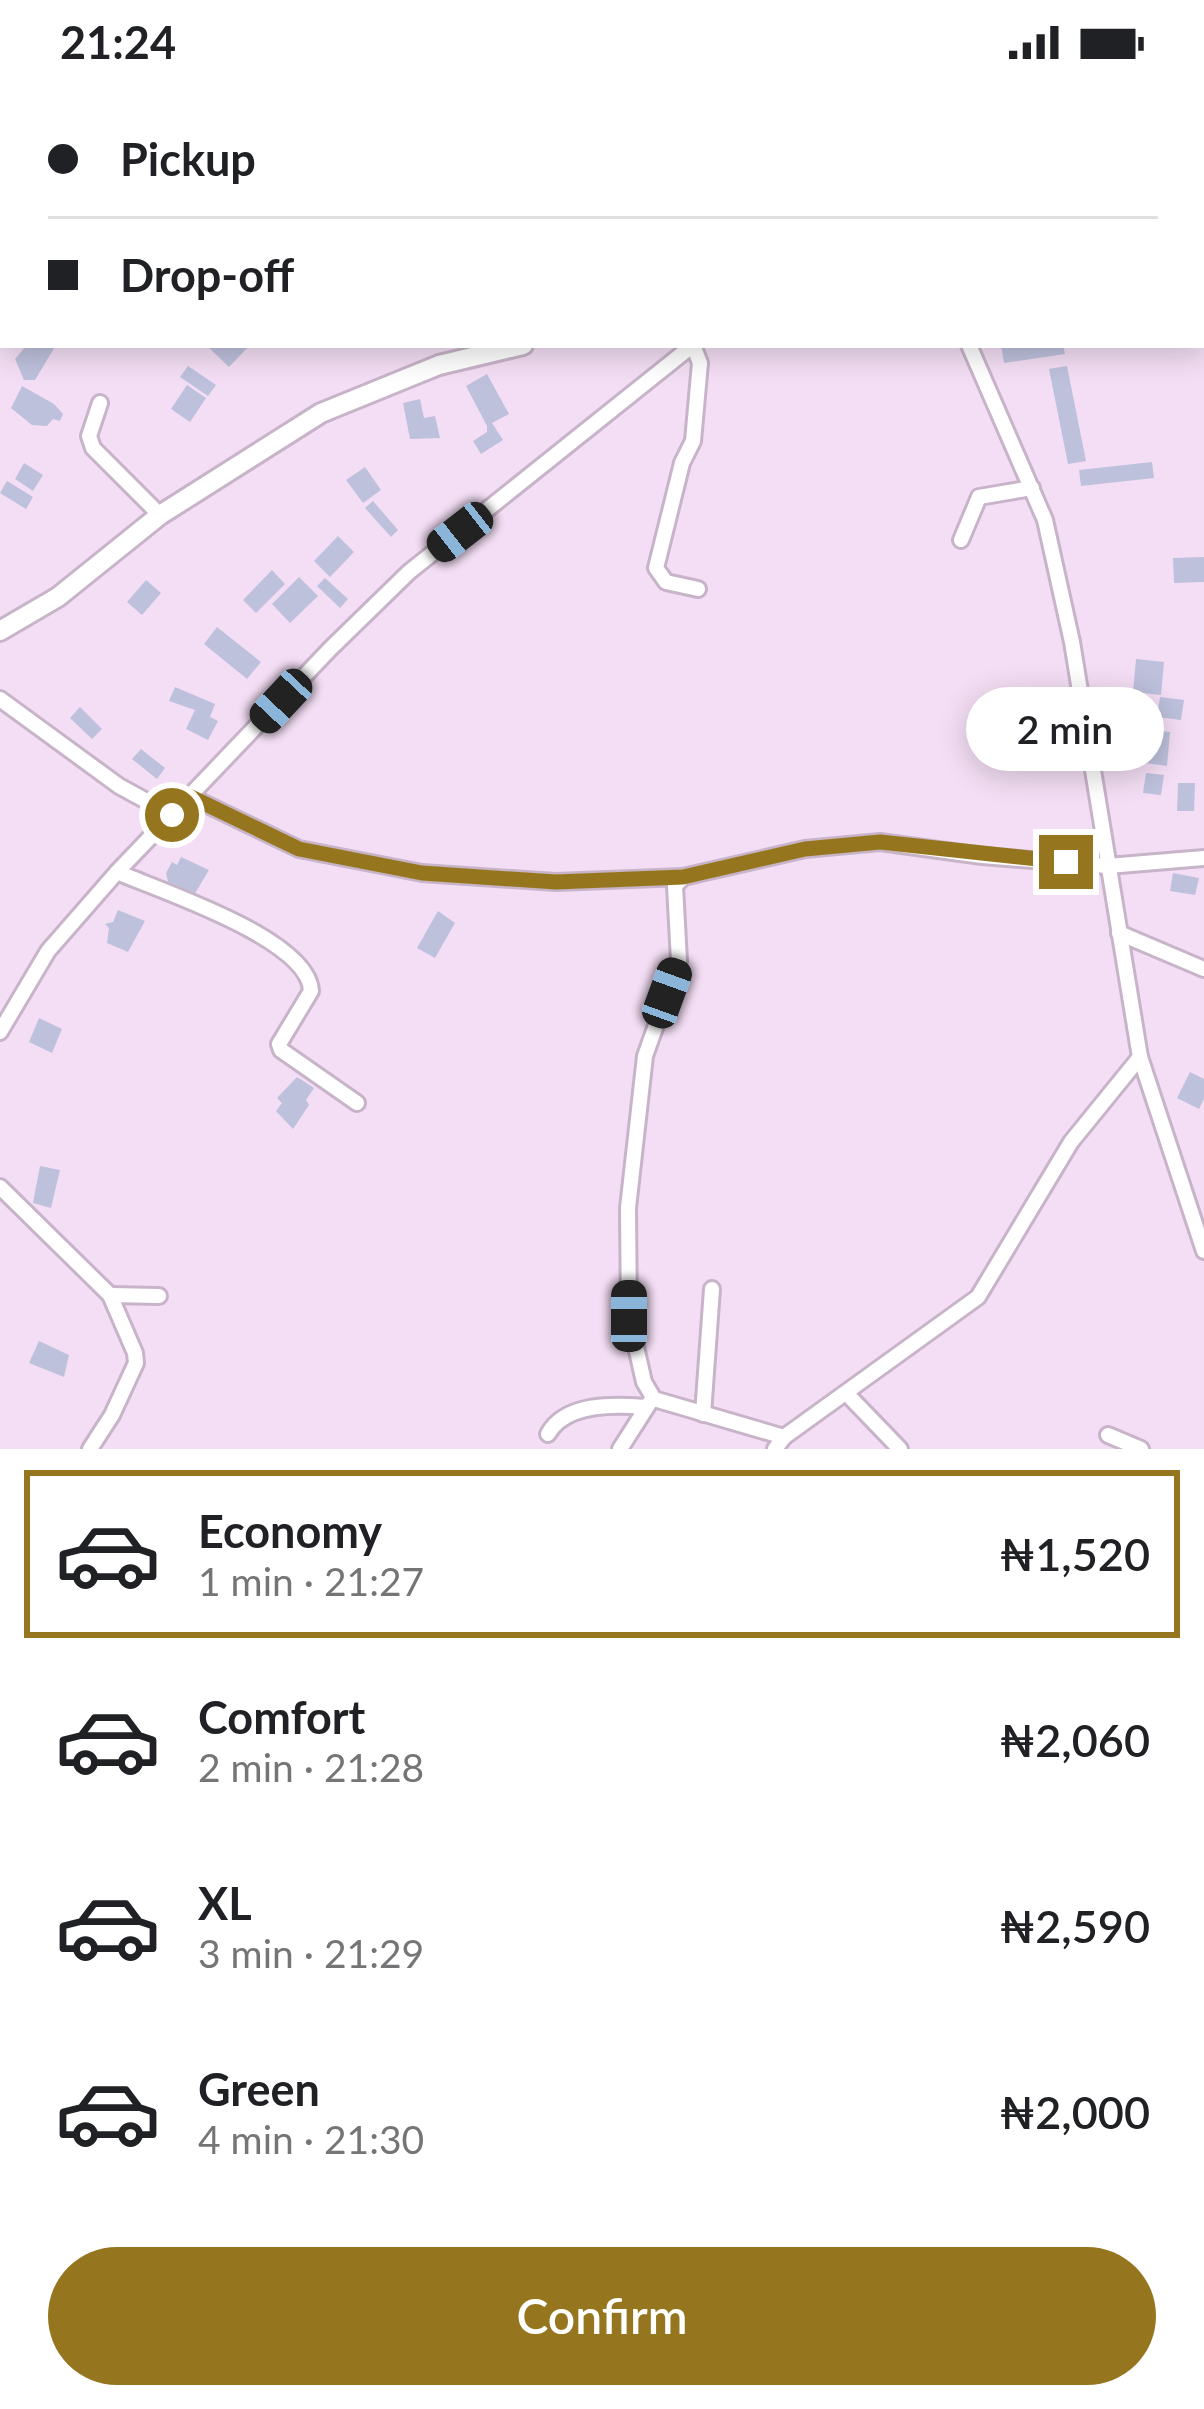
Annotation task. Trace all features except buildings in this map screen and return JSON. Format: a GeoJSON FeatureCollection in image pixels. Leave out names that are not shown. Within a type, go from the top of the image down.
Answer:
{"type":"FeatureCollection","features":[{"type":"Feature","properties":{"kind":"street"},"geometry":{"type":"LineString","coordinates":[[0,632],[58,597],[160,515],[321,412],[440,365],[511,348]]}},
{"type":"Feature","properties":{"kind":"street"},"geometry":{"type":"LineString","coordinates":[[0,1032],[48,951],[117,872],[409,572],[689,348]]}},
{"type":"Feature","properties":{"kind":"street"},"geometry":{"type":"LineString","coordinates":[[694,348],[700,363],[693,441],[682,463],[656,568],[658,577],[666,582],[698,589]]}},
{"type":"Feature","properties":{"kind":"street"},"geometry":{"type":"LineString","coordinates":[[970,348],[1046,520],[1072,642],[1140,1057],[1204,1251]]}},
{"type":"Feature","properties":{"kind":"street"},"geometry":{"type":"LineString","coordinates":[[100,403],[89,436],[93,448],[160,515]]}},
{"type":"Feature","properties":{"kind":"street"},"geometry":{"type":"LineString","coordinates":[[961,540],[979,497],[1032,488]]}},
{"type":"Feature","properties":{"kind":"street"},"geometry":{"type":"LineString","coordinates":[[0,699],[118,786],[172,815]]}},
{"type":"Feature","properties":{"kind":"street"},"geometry":{"type":"LineString","coordinates":[[189,796],[299,849],[422,873],[556,882],[683,877],[805,849],[880,842],[1108,866],[1204,858]]}},
{"type":"Feature","properties":{"kind":"street"},"geometry":{"type":"LineString","coordinates":[[117,872],[267,938],[304,967],[311,991],[279,1044],[281,1050],[357,1103]]}},
{"type":"Feature","properties":{"kind":"street"},"geometry":{"type":"LineString","coordinates":[[620,1449],[650,1403],[629,1316],[628,1208],[645,1056],[679,962],[675,886],[683,877]]}},
{"type":"Feature","properties":{"kind":"street"},"geometry":{"type":"LineString","coordinates":[[1120,933],[1204,969]]}},
{"type":"Feature","properties":{"kind":"street"},"geometry":{"type":"LineString","coordinates":[[548,1434],[554,1422],[568,1414],[650,1403],[703,1414],[780,1443],[978,1298],[1070,1142],[1140,1057]]}},
{"type":"Feature","properties":{"kind":"street"},"geometry":{"type":"LineString","coordinates":[[0,1187],[110,1295],[136,1363],[90,1449]]}},
{"type":"Feature","properties":{"kind":"street"},"geometry":{"type":"LineString","coordinates":[[703,1414],[712,1288]]}},
{"type":"Feature","properties":{"kind":"street"},"geometry":{"type":"LineString","coordinates":[[110,1295],[158,1296]]}},
{"type":"Feature","properties":{"kind":"street"},"geometry":{"type":"LineString","coordinates":[[848,1394],[900,1449]]}},
{"type":"Feature","properties":{"kind":"street"},"geometry":{"type":"LineString","coordinates":[[1108,1435],[1141,1449]]}},
{"type":"Feature","properties":{"kind":"route"},"geometry":{"type":"LineString","coordinates":[[172,815],[189,796],[299,849],[422,873],[556,882],[683,877],[805,849],[880,842],[1066,862]]}}]}
